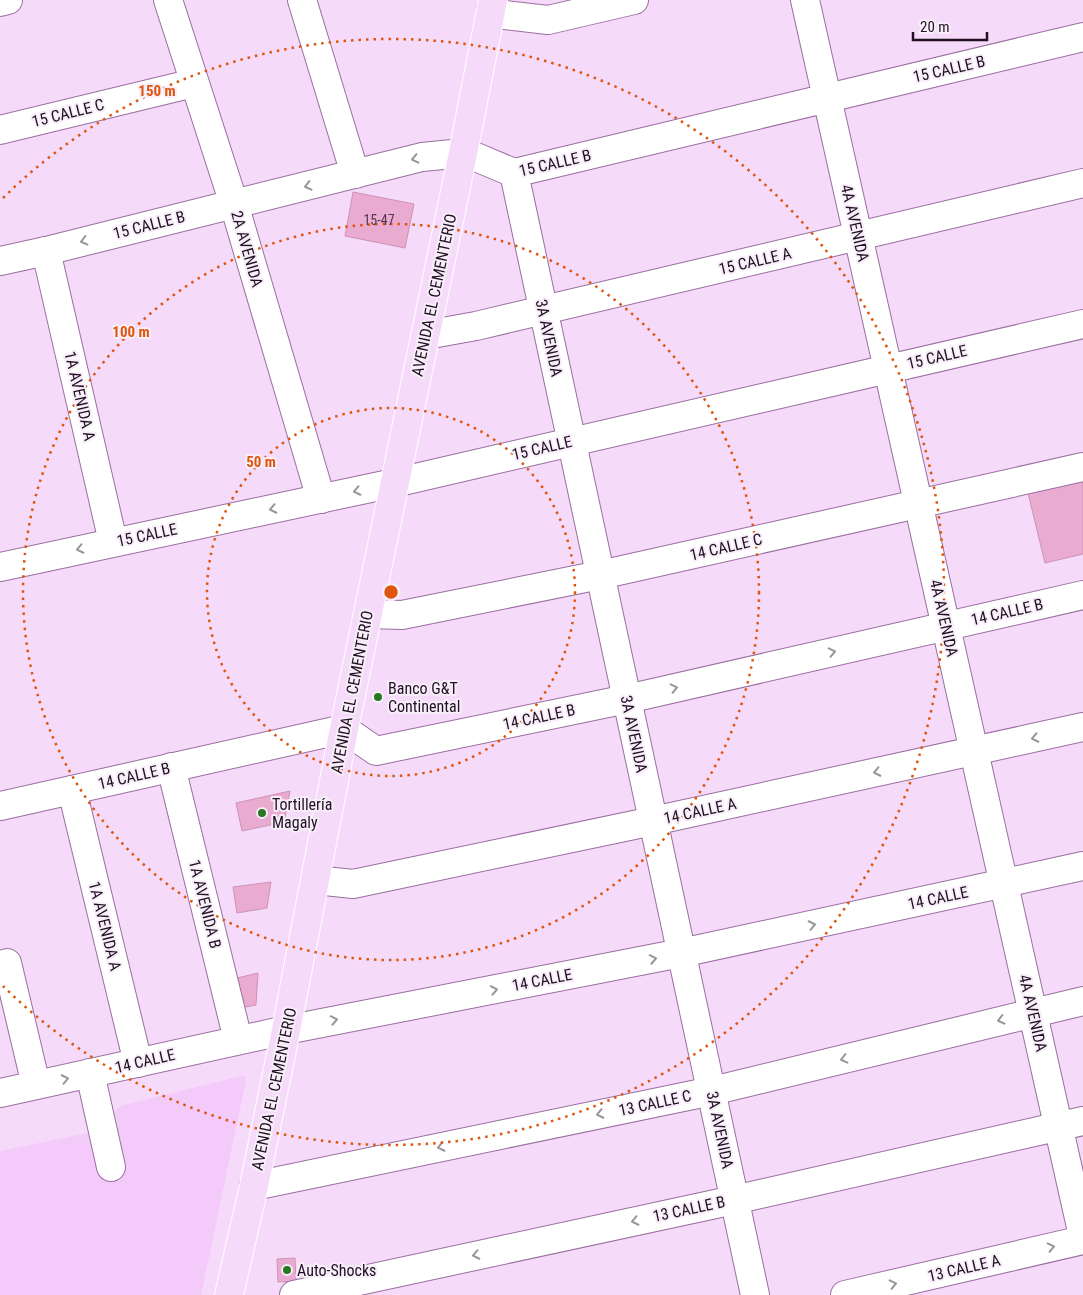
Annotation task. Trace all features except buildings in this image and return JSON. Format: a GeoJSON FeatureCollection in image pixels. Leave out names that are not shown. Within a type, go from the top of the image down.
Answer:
{"type":"FeatureCollection","features":[{"type":"Feature","properties":{"kind":"main road","name":"AVENIDA EL CEMENTERIO"},"geometry":{"type":"LineString","coordinates":[[229,1295],[254,1186],[286,1030],[344,729],[492,5]]}},
{"type":"Feature","properties":{"kind":"street"},"geometry":{"type":"LineString","coordinates":[[0,2],[8,0]]}},
{"type":"Feature","properties":{"kind":"street","name":"2A AVENIDA"},"geometry":{"type":"LineString","coordinates":[[168,0],[234,204],[321,499]]}},
{"type":"Feature","properties":{"kind":"street"},"geometry":{"type":"LineString","coordinates":[[302,0],[355,174]]}},
{"type":"Feature","properties":{"kind":"street"},"geometry":{"type":"LineString","coordinates":[[492,5],[505,15],[548,20],[634,0]]}},
{"type":"Feature","properties":{"kind":"street","name":"4A AVENIDA"},"geometry":{"type":"LineString","coordinates":[[805,0],[1033,1013],[1071,1124],[1083,1236]]}},
{"type":"Feature","properties":{"kind":"street","name":"15 CALLE B"},"geometry":{"type":"LineString","coordinates":[[0,260],[46,251],[422,157],[463,153],[514,173],[1083,37]]}},
{"type":"Feature","properties":{"kind":"street","name":"15 CALLE C"},"geometry":{"type":"LineString","coordinates":[[0,130],[194,83]]}},
{"type":"Feature","properties":{"kind":"street","name":"3A AVENIDA"},"geometry":{"type":"LineString","coordinates":[[514,173],[755,1295]]}},
{"type":"Feature","properties":{"kind":"street","name":"15 CALLE A"},"geometry":{"type":"LineString","coordinates":[[426,335],[543,311],[1083,184]]}},
{"type":"Feature","properties":{"kind":"street","name":"1A AVENIDA A"},"geometry":{"type":"LineString","coordinates":[[46,251],[113,542]]}},
{"type":"Feature","properties":{"kind":"street","name":"15 CALLE"},"geometry":{"type":"LineString","coordinates":[[0,567],[394,483],[1083,324]]}},
{"type":"Feature","properties":{"kind":"street","name":"14 CALLE C"},"geometry":{"type":"LineString","coordinates":[[368,614],[402,615],[600,575],[1083,467]]}},
{"type":"Feature","properties":{"kind":"street","name":"14 CALLE B"},"geometry":{"type":"LineString","coordinates":[[0,806],[344,729],[376,751],[626,699],[1083,595]]}},
{"type":"Feature","properties":{"kind":"street","name":"14 CALLE A"},"geometry":{"type":"LineString","coordinates":[[316,880],[353,884],[653,822],[1083,727]]}},
{"type":"Feature","properties":{"kind":"street","name":"1A AVENIDA B"},"geometry":{"type":"LineString","coordinates":[[171,767],[238,1040]]}},
{"type":"Feature","properties":{"kind":"street","name":"1A AVENIDA A"},"geometry":{"type":"LineString","coordinates":[[72,790],[138,1063]]}},
{"type":"Feature","properties":{"kind":"street","name":"14 CALLE"},"geometry":{"type":"LineString","coordinates":[[0,1093],[238,1040],[681,953],[1083,866]]}},
{"type":"Feature","properties":{"kind":"street"},"geometry":{"type":"LineString","coordinates":[[7,963],[36,1085]]}},
{"type":"Feature","properties":{"kind":"street","name":"13 CALLE C"},"geometry":{"type":"LineString","coordinates":[[254,1186],[712,1091],[1083,1002]]}},
{"type":"Feature","properties":{"kind":"street"},"geometry":{"type":"LineString","coordinates":[[90,1073],[111,1167]]}},
{"type":"Feature","properties":{"kind":"street","name":"13 CALLE B"},"geometry":{"type":"LineString","coordinates":[[294,1295],[734,1200],[1071,1124]]}},
{"type":"Feature","properties":{"kind":"street","name":"13 CALLE A"},"geometry":{"type":"LineString","coordinates":[[845,1295],[1083,1240]]}},
{"type":"Feature","properties":{"kind":"shaded area"},"geometry":{"type":"Polygon","coordinates":[[[244,1076],[246,1080],[201,1295],[0,1295],[0,1151],[118,1127],[115,1112],[120,1106],[244,1076]]]}},
{"type":"Feature","properties":{"kind":"place","name":"Banco G&T Continental"},"geometry":{"type":"Point","coordinates":[378,697]}},
{"type":"Feature","properties":{"kind":"place","name":"Tortillería Magaly"},"geometry":{"type":"Point","coordinates":[262,813]}},
{"type":"Feature","properties":{"kind":"place","name":"Auto-Shocks"},"geometry":{"type":"Point","coordinates":[287,1270]}}]}
